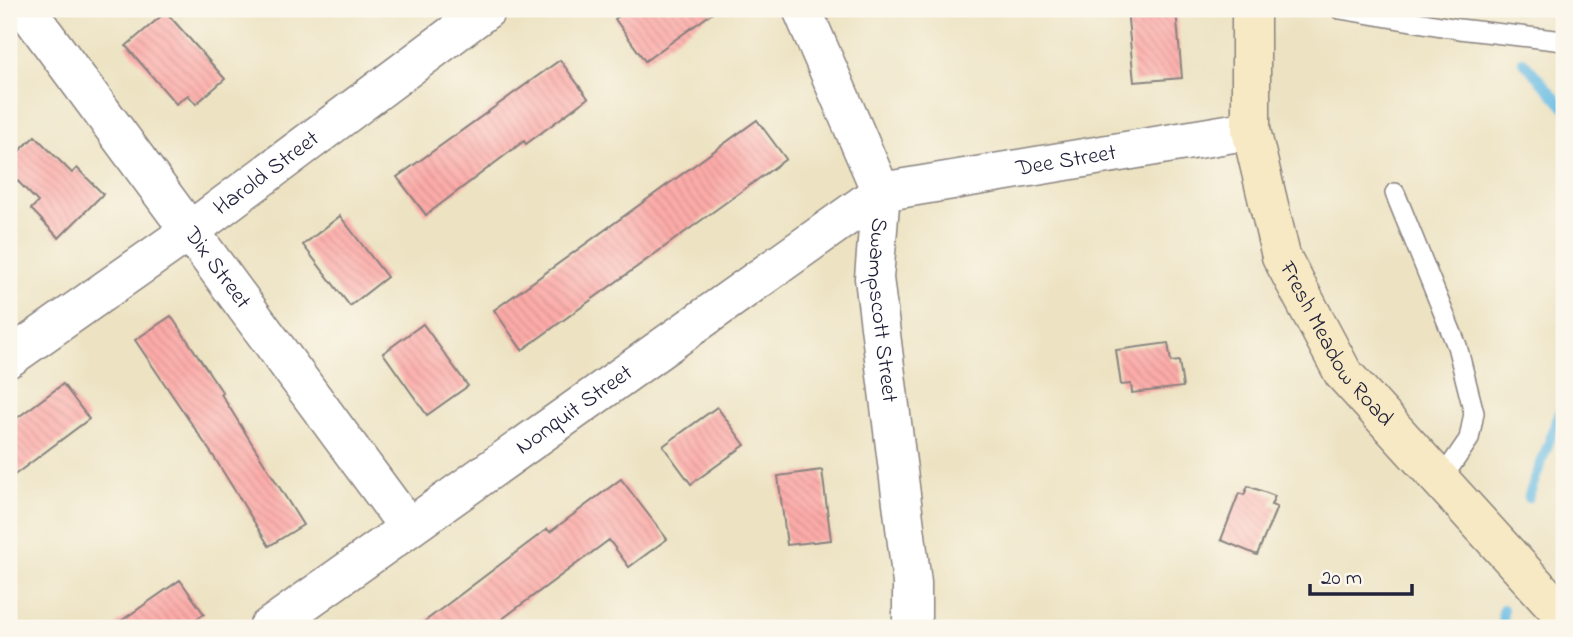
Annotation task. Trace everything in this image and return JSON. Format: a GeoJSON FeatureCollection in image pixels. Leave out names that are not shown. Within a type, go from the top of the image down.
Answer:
{"type":"FeatureCollection","features":[{"type":"Feature","properties":{"kind":"street","name":"Dix Street"},"geometry":{"type":"LineString","coordinates":[[26,9],[408,527]]}},
{"type":"Feature","properties":{"kind":"street","name":"Harold Street"},"geometry":{"type":"LineString","coordinates":[[9,358],[191,230],[488,9]]}},
{"type":"Feature","properties":{"kind":"street","name":"Swampscott Street"},"geometry":{"type":"LineString","coordinates":[[802,9],[881,192],[874,278],[912,583],[912,628]]}},
{"type":"Feature","properties":{"kind":"street","name":"Fresh Meadow Road"},"geometry":{"type":"LineString","coordinates":[[1251,9],[1251,130],[1281,256],[1343,373],[1564,616]]}},
{"type":"Feature","properties":{"kind":"street","name":"Dee Street"},"geometry":{"type":"LineString","coordinates":[[881,192],[1251,130]]}},
{"type":"Feature","properties":{"kind":"street","name":"Nonquit Street"},"geometry":{"type":"LineString","coordinates":[[268,628],[881,192]]}},
{"type":"Feature","properties":{"kind":"lane"},"geometry":{"type":"LineString","coordinates":[[1340,9],[1460,29],[1564,41]]}},
{"type":"Feature","properties":{"kind":"lane"},"geometry":{"type":"LineString","coordinates":[[1395,193],[1457,346],[1474,413],[1469,439],[1441,480]]}},
{"type":"Feature","properties":{"kind":"building"},"geometry":{"type":"Polygon","coordinates":[[[629,9],[718,9],[645,61],[615,19],[629,9]]]}},
{"type":"Feature","properties":{"kind":"building"},"geometry":{"type":"Polygon","coordinates":[[[1127,9],[1176,9],[1182,78],[1134,82],[1127,9]]]}},
{"type":"Feature","properties":{"kind":"building"},"geometry":{"type":"Polygon","coordinates":[[[166,12],[225,79],[196,104],[188,95],[176,104],[126,46],[166,12]]]}},
{"type":"Feature","properties":{"kind":"building"},"geometry":{"type":"Polygon","coordinates":[[[560,60],[588,98],[526,144],[524,141],[426,215],[397,177],[560,60]]]}},
{"type":"Feature","properties":{"kind":"building"},"geometry":{"type":"Polygon","coordinates":[[[757,120],[786,159],[522,350],[494,310],[757,120]]]}},
{"type":"Feature","properties":{"kind":"building"},"geometry":{"type":"Polygon","coordinates":[[[35,136],[72,173],[77,168],[103,194],[59,238],[31,209],[38,202],[9,172],[9,161],[35,136]]]}},
{"type":"Feature","properties":{"kind":"building"},"geometry":{"type":"Polygon","coordinates":[[[340,216],[387,277],[350,306],[303,245],[340,216]]]}},
{"type":"Feature","properties":{"kind":"building"},"geometry":{"type":"Polygon","coordinates":[[[171,316],[223,393],[221,394],[303,525],[269,546],[214,457],[135,340],[171,316]]]}},
{"type":"Feature","properties":{"kind":"building"},"geometry":{"type":"Polygon","coordinates":[[[423,324],[468,386],[427,415],[383,353],[423,324]]]}},
{"type":"Feature","properties":{"kind":"building"},"geometry":{"type":"Polygon","coordinates":[[[1168,343],[1171,362],[1179,361],[1183,387],[1132,393],[1131,384],[1121,385],[1116,350],[1168,343]]]}},
{"type":"Feature","properties":{"kind":"building"},"geometry":{"type":"Polygon","coordinates":[[[63,384],[89,419],[9,479],[9,424],[63,384]]]}},
{"type":"Feature","properties":{"kind":"building"},"geometry":{"type":"Polygon","coordinates":[[[717,407],[745,445],[691,484],[663,446],[717,407]]]}},
{"type":"Feature","properties":{"kind":"building"},"geometry":{"type":"Polygon","coordinates":[[[822,470],[831,540],[787,545],[778,476],[822,470]]]}},
{"type":"Feature","properties":{"kind":"building"},"geometry":{"type":"Polygon","coordinates":[[[621,479],[667,539],[629,567],[609,540],[490,628],[416,628],[547,529],[550,532],[621,479]]]}},
{"type":"Feature","properties":{"kind":"building"},"geometry":{"type":"Polygon","coordinates":[[[1248,486],[1275,496],[1271,505],[1277,507],[1257,555],[1221,540],[1239,493],[1244,495],[1248,486]]]}},
{"type":"Feature","properties":{"kind":"building"},"geometry":{"type":"Polygon","coordinates":[[[180,580],[204,614],[183,628],[111,628],[180,580]]]}},
{"type":"Feature","properties":{"kind":"waterway"},"geometry":{"type":"LineString","coordinates":[[1523,61],[1564,107]]}},
{"type":"Feature","properties":{"kind":"waterway"},"geometry":{"type":"LineString","coordinates":[[1528,498],[1564,402]]}},
{"type":"Feature","properties":{"kind":"waterway"},"geometry":{"type":"LineString","coordinates":[[1502,628],[1503,609]]}}]}
